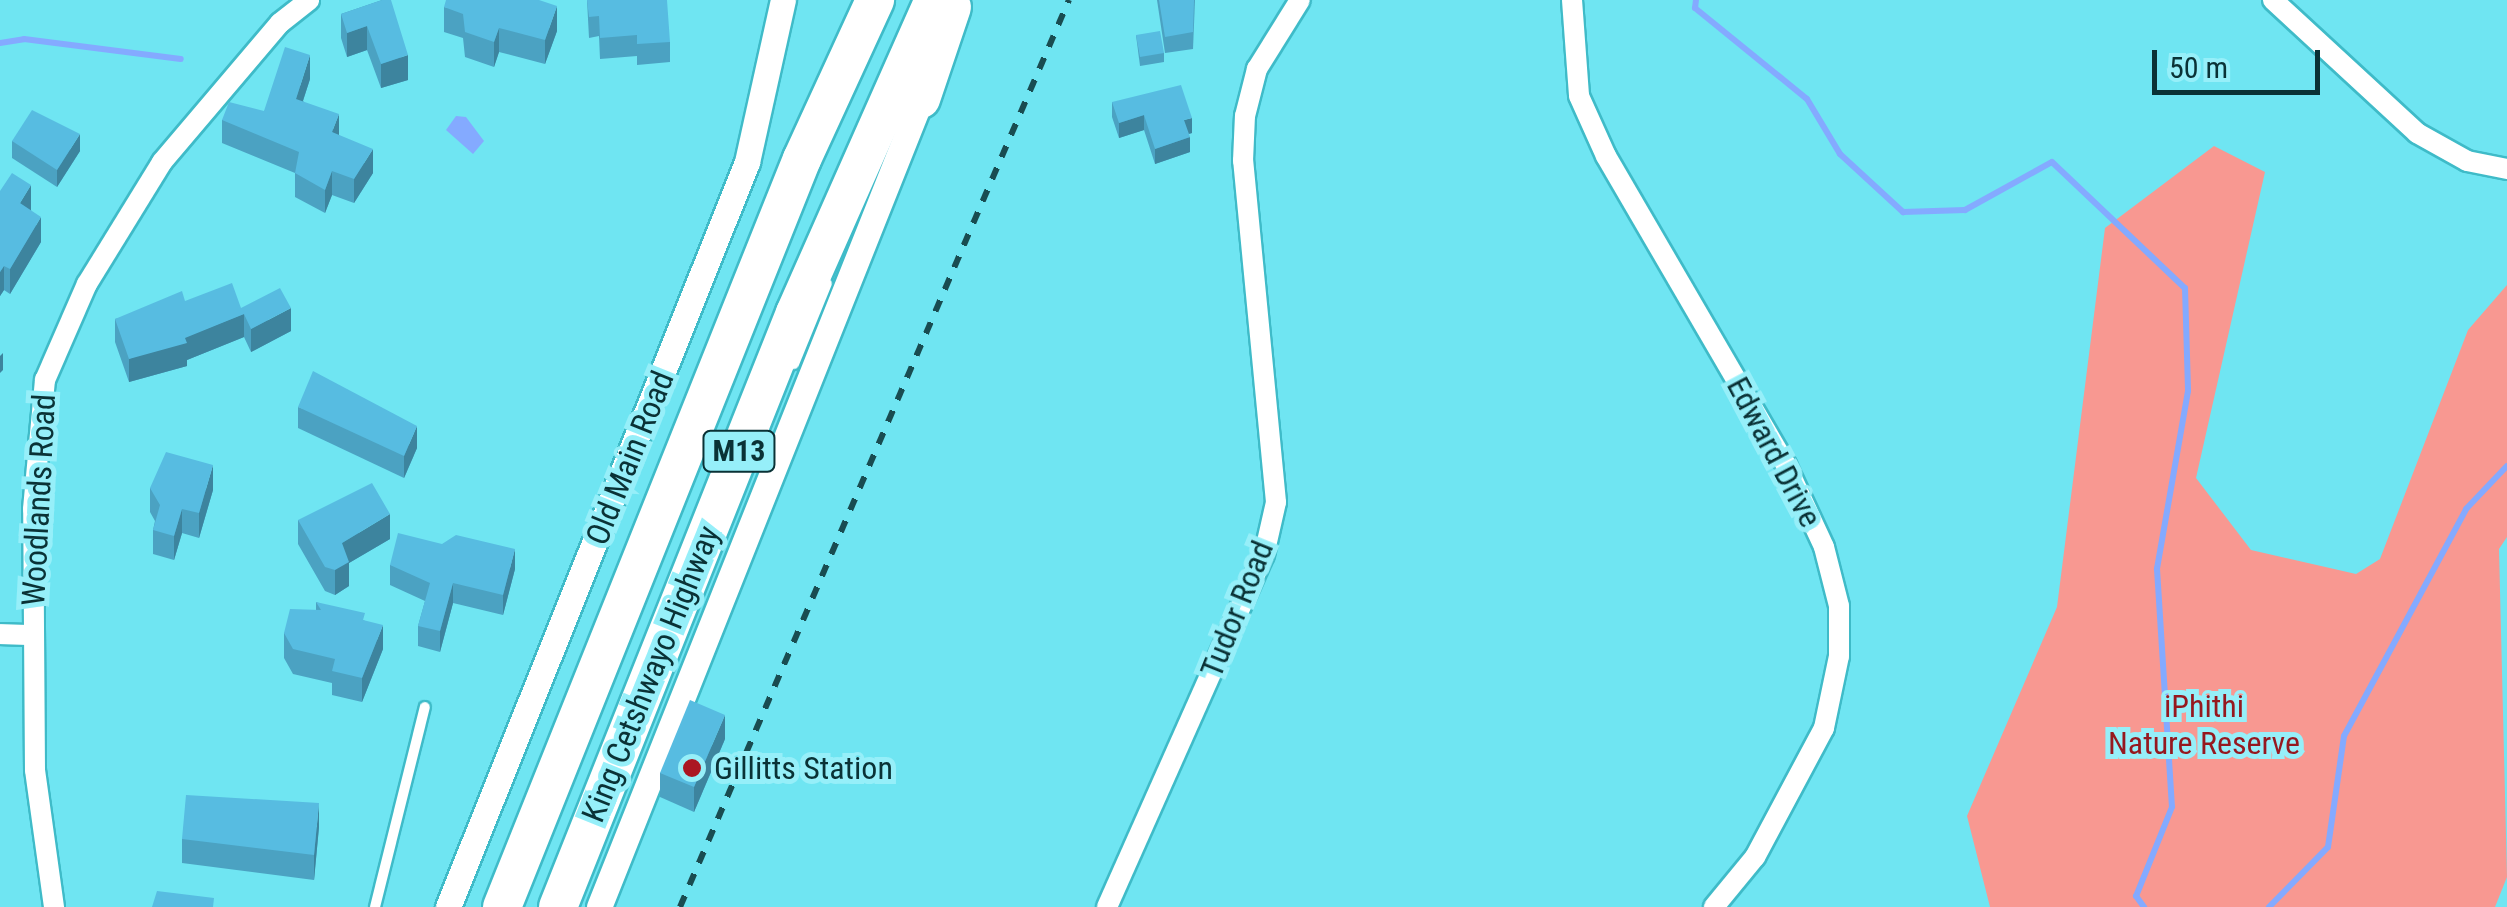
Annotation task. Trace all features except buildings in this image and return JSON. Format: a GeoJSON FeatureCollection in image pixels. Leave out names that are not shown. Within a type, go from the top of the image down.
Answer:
{"type":"FeatureCollection","features":[{"type":"Feature","properties":{"kind":"highway"},"geometry":{"type":"LineString","coordinates":[[815,129],[820,83],[846,0]]}},
{"type":"Feature","properties":{"kind":"highway","name":"King Cetshwayo Highway"},"geometry":{"type":"LineString","coordinates":[[502,907],[815,129],[875,0]]}},
{"type":"Feature","properties":{"kind":"highway","name":"King Cetshwayo Highway"},"geometry":{"type":"LineString","coordinates":[[558,907],[748,428],[838,213],[934,0]]}},
{"type":"Feature","properties":{"kind":"highway"},"geometry":{"type":"LineString","coordinates":[[921,99],[954,0]]}},
{"type":"Feature","properties":{"kind":"street","name":"Woodlands Road"},"geometry":{"type":"LineString","coordinates":[[54,907],[35,770],[37,424],[63,332],[162,162],[280,23],[309,0]]}},
{"type":"Feature","properties":{"kind":"street","name":"Old Main Road"},"geometry":{"type":"LineString","coordinates":[[448,907],[747,162],[783,0]]}},
{"type":"Feature","properties":{"kind":"street","name":"Tudor Road"},"geometry":{"type":"LineString","coordinates":[[1108,907],[1264,554],[1276,502],[1251,233],[1245,116],[1257,69],[1300,0]]}},
{"type":"Feature","properties":{"kind":"street","name":"Edward Drive"},"geometry":{"type":"LineString","coordinates":[[1572,0],[1580,96],[1599,141],[1786,465],[1824,546],[1839,606],[1839,656],[1824,728],[1755,857],[1714,907]]}},
{"type":"Feature","properties":{"kind":"street"},"geometry":{"type":"LineString","coordinates":[[2273,0],[2417,133],[2467,161],[2507,169]]}},
{"type":"Feature","properties":{"kind":"street"},"geometry":{"type":"LineString","coordinates":[[600,907],[688,679],[866,249],[921,99]]}},
{"type":"Feature","properties":{"kind":"street"},"geometry":{"type":"LineString","coordinates":[[0,634],[33,635]]}},
{"type":"Feature","properties":{"kind":"lane"},"geometry":{"type":"LineString","coordinates":[[375,907],[425,707]]}},
{"type":"Feature","properties":{"kind":"green space","name":"iPhithi Nature Reserve"},"geometry":{"type":"Polygon","coordinates":[[[2214,146],[2265,172],[2196,478],[2251,550],[2356,574],[2380,559],[2468,330],[2507,285],[2507,537],[2499,549],[2507,877],[2495,907],[1990,907],[1967,816],[2057,607],[2105,228],[2214,146]]]}},
{"type":"Feature","properties":{"kind":"water"},"geometry":{"type":"Polygon","coordinates":[[[456,116],[466,117],[484,141],[473,154],[446,130],[456,116]]]}},
{"type":"Feature","properties":{"kind":"waterway"},"geometry":{"type":"LineString","coordinates":[[1696,0],[1695,8],[1807,99],[1840,154],[1903,212],[1965,210],[2052,162],[2185,288],[2188,391],[2157,569],[2172,807],[2136,896],[2144,907]]}},
{"type":"Feature","properties":{"kind":"waterway"},"geometry":{"type":"LineString","coordinates":[[0,43],[24,39],[181,59]]}},
{"type":"Feature","properties":{"kind":"waterway"},"geometry":{"type":"LineString","coordinates":[[2269,907],[2328,847],[2344,736],[2466,509],[2507,466]]}},
{"type":"Feature","properties":{"kind":"railway"},"geometry":{"type":"LineString","coordinates":[[680,907],[1069,0]]}},
{"type":"Feature","properties":{"kind":"place","name":"Gillitts Station"},"geometry":{"type":"Point","coordinates":[692,768]}}]}
